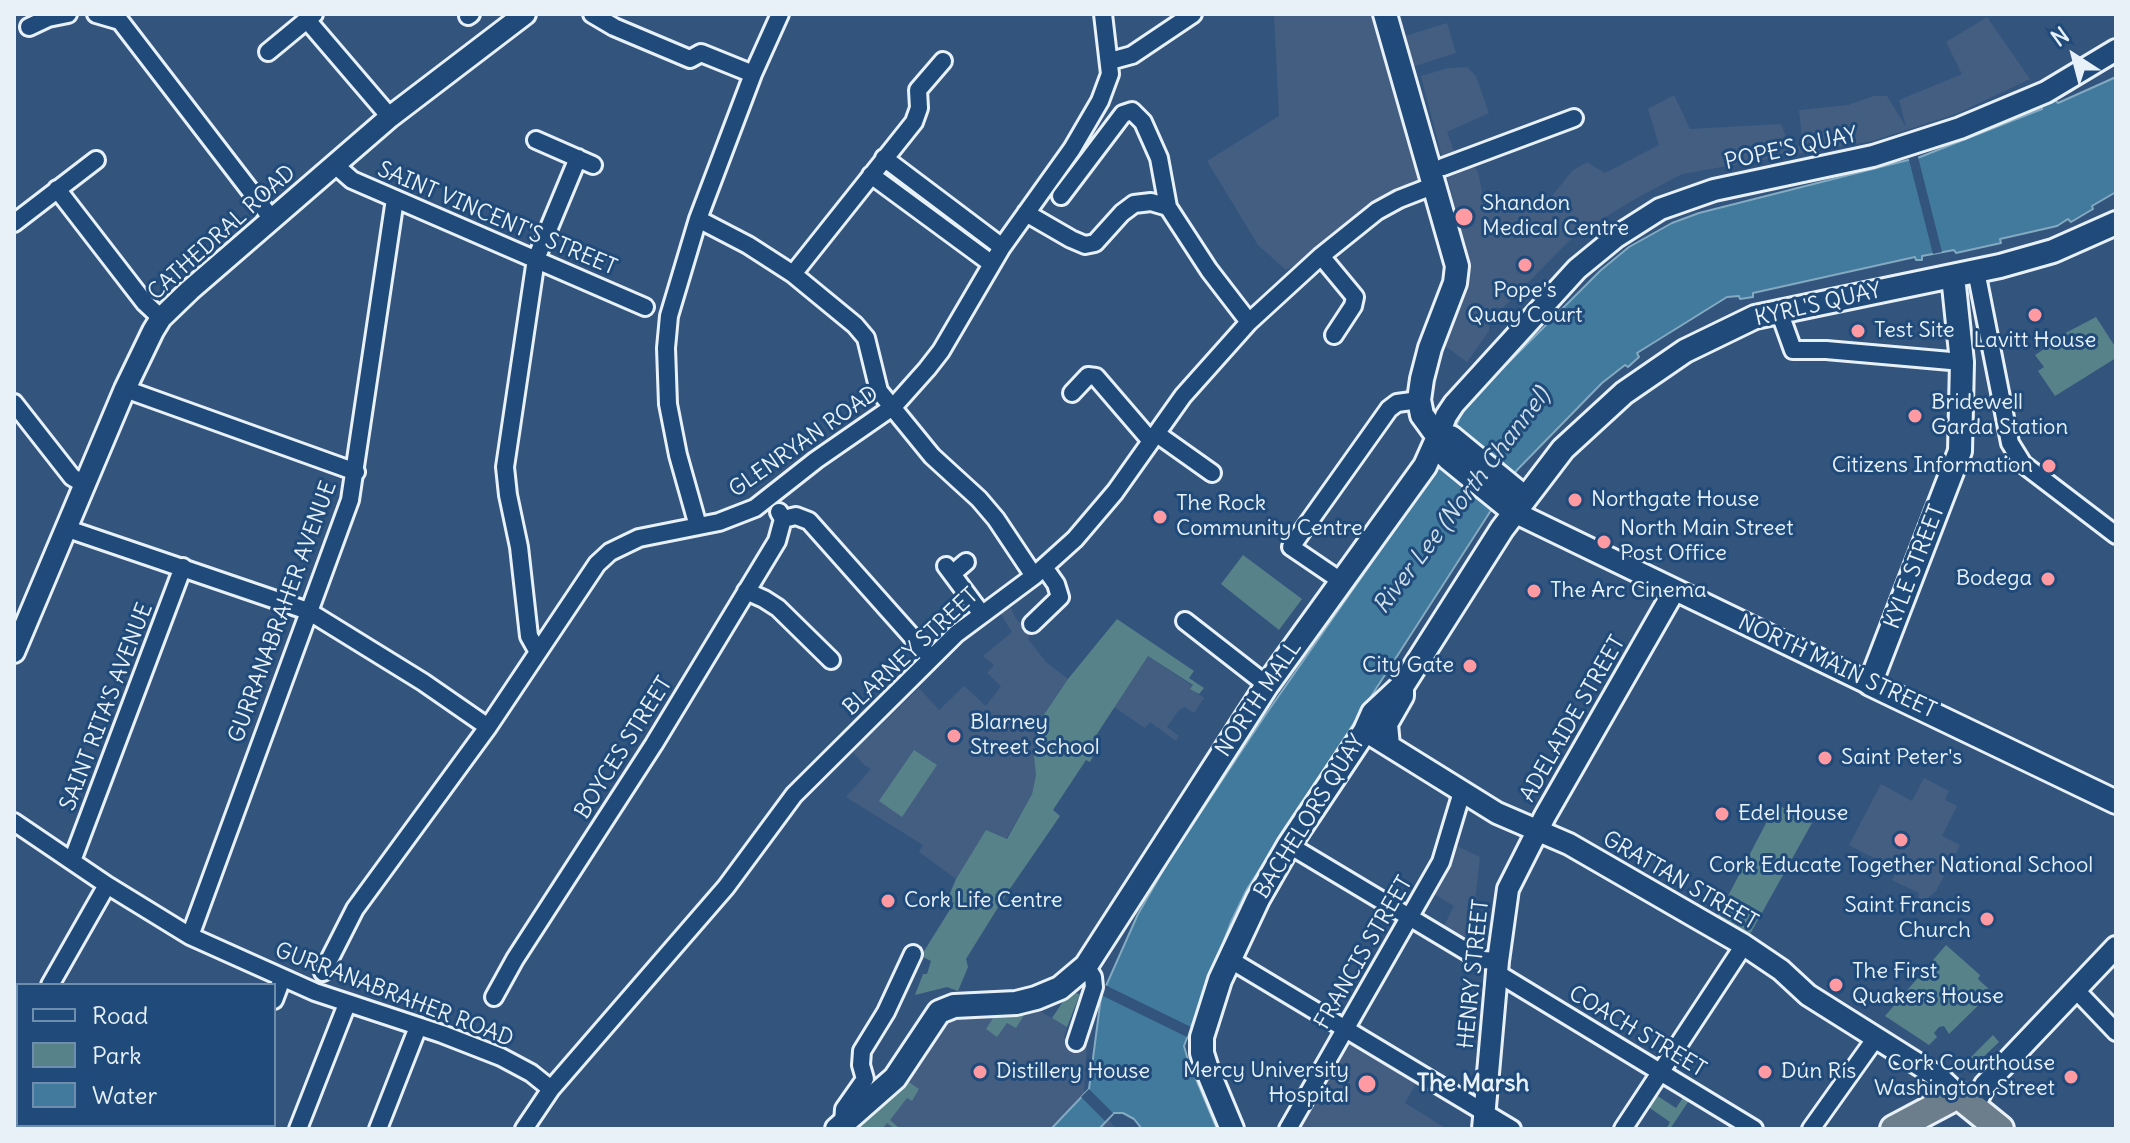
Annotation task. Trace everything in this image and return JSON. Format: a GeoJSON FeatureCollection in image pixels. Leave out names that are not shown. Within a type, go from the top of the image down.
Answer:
{"type":"FeatureCollection","features":[{"type":"Feature","properties":{"kind":"highway"},"geometry":{"type":"LineString","coordinates":[[1894,1129],[1966,1101]]}},
{"type":"Feature","properties":{"kind":"highway"},"geometry":{"type":"LineString","coordinates":[[1919,1129],[1966,1101]]}},
{"type":"Feature","properties":{"kind":"highway"},"geometry":{"type":"LineString","coordinates":[[1966,1101],[2000,1129]]}},
{"type":"Feature","properties":{"kind":"main road"},"geometry":{"type":"LineString","coordinates":[[1388,15],[1439,176],[1457,266],[1455,283],[1430,348],[1419,400],[1422,415],[1444,443],[1511,499]]}},
{"type":"Feature","properties":{"kind":"main road","name":"KYRL'S QUAY"},"geometry":{"type":"LineString","coordinates":[[1511,499],[1624,393],[1708,338],[1755,317],[1976,271],[2053,251],[2114,229]]}},
{"type":"Feature","properties":{"kind":"main road","name":"KYLE STREET"},"geometry":{"type":"LineString","coordinates":[[1870,684],[1960,451],[1962,362],[1953,276]]}},
{"type":"Feature","properties":{"kind":"main road","name":"NORTH MALL"},"geometry":{"type":"LineString","coordinates":[[840,1126],[895,1078],[939,1012],[954,1006],[1016,1003],[1036,998],[1060,988],[1086,966],[1267,685],[1444,443]]}},
{"type":"Feature","properties":{"kind":"main road","name":"BACHELORS QUAY"},"geometry":{"type":"LineString","coordinates":[[1232,1129],[1207,1069],[1202,1046],[1229,959],[1289,845],[1365,731],[1373,713],[1403,685],[1511,499]]}},
{"type":"Feature","properties":{"kind":"main road","name":"NORTH MAIN STREET"},"geometry":{"type":"LineString","coordinates":[[1870,684],[2116,802]]}},
{"type":"Feature","properties":{"kind":"street"},"geometry":{"type":"LineString","coordinates":[[29,27],[48,18],[68,14]]}},
{"type":"Feature","properties":{"kind":"street"},"geometry":{"type":"LineString","coordinates":[[96,14],[120,17],[272,219]]}},
{"type":"Feature","properties":{"kind":"street","name":"CATHEDRAL ROAD"},"geometry":{"type":"LineString","coordinates":[[16,642],[125,389],[161,318],[390,117],[525,14]]}},
{"type":"Feature","properties":{"kind":"street"},"geometry":{"type":"LineString","coordinates":[[592,14],[614,27],[690,59],[701,53],[753,74]]}},
{"type":"Feature","properties":{"kind":"street"},"geometry":{"type":"LineString","coordinates":[[698,526],[678,455],[668,404],[666,348],[669,316],[698,219],[753,74],[780,14]]}},
{"type":"Feature","properties":{"kind":"street"},"geometry":{"type":"LineString","coordinates":[[1103,14],[1110,61],[1132,55],[1193,14]]}},
{"type":"Feature","properties":{"kind":"street"},"geometry":{"type":"LineString","coordinates":[[268,52],[311,17],[390,117]]}},
{"type":"Feature","properties":{"kind":"street","name":"POPE'S QUAY"},"geometry":{"type":"LineString","coordinates":[[1444,443],[1446,416],[1454,404],[1591,255],[1660,209],[1714,190],[1873,156],[1950,131],[2046,92],[2116,50]]}},
{"type":"Feature","properties":{"kind":"street"},"geometry":{"type":"LineString","coordinates":[[793,274],[909,128],[917,116],[918,90],[943,61]]}},
{"type":"Feature","properties":{"kind":"street","name":"GLENRYAN ROAD"},"geometry":{"type":"LineString","coordinates":[[323,972],[355,909],[488,727],[597,564],[610,552],[639,538],[739,516],[770,498],[816,460],[894,406],[941,351],[1002,247],[1092,118],[1108,85],[1110,61]]}},
{"type":"Feature","properties":{"kind":"street"},"geometry":{"type":"LineString","coordinates":[[1061,196],[1123,114],[1132,111],[1143,122],[1159,158],[1168,207],[1209,270],[1249,322]]}},
{"type":"Feature","properties":{"kind":"street","name":"BLARNEY STREET"},"geometry":{"type":"LineString","coordinates":[[524,1129],[551,1089],[707,910],[794,795],[931,658],[981,613],[1039,572],[1096,516],[1198,379],[1249,322],[1321,256],[1377,211],[1439,176],[1574,118]]}},
{"type":"Feature","properties":{"kind":"street"},"geometry":{"type":"LineString","coordinates":[[536,140],[586,162],[536,259],[505,467],[519,547],[529,636],[538,652]]}},
{"type":"Feature","properties":{"kind":"street"},"geometry":{"type":"LineString","coordinates":[[884,158],[1002,247]]}},
{"type":"Feature","properties":{"kind":"street"},"geometry":{"type":"LineString","coordinates":[[14,223],[96,160]]}},
{"type":"Feature","properties":{"kind":"street","name":"SAINT VINCENT'S STREET"},"geometry":{"type":"LineString","coordinates":[[335,165],[352,180],[645,307]]}},
{"type":"Feature","properties":{"kind":"street"},"geometry":{"type":"LineString","coordinates":[[871,175],[992,264]]}},
{"type":"Feature","properties":{"kind":"street"},"geometry":{"type":"LineString","coordinates":[[57,189],[145,303],[161,318]]}},
{"type":"Feature","properties":{"kind":"street","name":"GURRANABRAHER AVENUE"},"geometry":{"type":"LineString","coordinates":[[190,936],[350,500],[395,199]]}},
{"type":"Feature","properties":{"kind":"street"},"geometry":{"type":"LineString","coordinates":[[1026,213],[1085,245],[1098,240],[1134,204],[1151,202],[1168,207]]}},
{"type":"Feature","properties":{"kind":"street"},"geometry":{"type":"LineString","coordinates":[[698,219],[748,245],[793,274],[855,325],[866,338],[879,391],[932,456],[979,499],[1039,572],[1056,584],[1060,597],[1032,624]]}},
{"type":"Feature","properties":{"kind":"street"},"geometry":{"type":"LineString","coordinates":[[1321,256],[1355,297],[1353,306],[1334,335]]}},
{"type":"Feature","properties":{"kind":"street"},"geometry":{"type":"LineString","coordinates":[[1976,271],[2010,443],[2023,464],[2116,535]]}},
{"type":"Feature","properties":{"kind":"street"},"geometry":{"type":"LineString","coordinates":[[1779,311],[1793,350],[1962,362]]}},
{"type":"Feature","properties":{"kind":"street"},"geometry":{"type":"LineString","coordinates":[[1072,393],[1088,376],[1096,377],[1154,437],[1212,473]]}},
{"type":"Feature","properties":{"kind":"street"},"geometry":{"type":"LineString","coordinates":[[125,389],[356,472]]}},
{"type":"Feature","properties":{"kind":"street"},"geometry":{"type":"LineString","coordinates":[[1341,581],[1291,547],[1389,409],[1397,403],[1419,400]]}},
{"type":"Feature","properties":{"kind":"street"},"geometry":{"type":"LineString","coordinates":[[14,403],[72,477],[84,484]]}},
{"type":"Feature","properties":{"kind":"street"},"geometry":{"type":"LineString","coordinates":[[770,498],[783,519],[796,516],[809,521],[931,658]]}},
{"type":"Feature","properties":{"kind":"street","name":"NORTH MAIN STREET"},"geometry":{"type":"LineString","coordinates":[[1511,499],[1530,517],[1674,591],[1870,684]]}},
{"type":"Feature","properties":{"kind":"street","name":"BOYCES STREET"},"geometry":{"type":"LineString","coordinates":[[494,997],[515,959],[654,744],[777,541],[783,519]]}},
{"type":"Feature","properties":{"kind":"street"},"geometry":{"type":"LineString","coordinates":[[65,528],[308,611],[423,682],[488,727]]}},
{"type":"Feature","properties":{"kind":"street"},"geometry":{"type":"LineString","coordinates":[[966,562],[949,570],[981,613]]}},
{"type":"Feature","properties":{"kind":"street","name":"SAINT RITA'S AVENUE"},"geometry":{"type":"LineString","coordinates":[[72,861],[183,567]]}},
{"type":"Feature","properties":{"kind":"street"},"geometry":{"type":"LineString","coordinates":[[746,591],[778,608],[831,660]]}},
{"type":"Feature","properties":{"kind":"street","name":"ADELAIDE STREET"},"geometry":{"type":"LineString","coordinates":[[1537,830],[1674,591]]}},
{"type":"Feature","properties":{"kind":"street"},"geometry":{"type":"LineString","coordinates":[[1185,621],[1267,685]]}},
{"type":"Feature","properties":{"kind":"street","name":"BACHELORS QUAY"},"geometry":{"type":"LineString","coordinates":[[1389,746],[1387,724],[1403,696],[1403,685]]}},
{"type":"Feature","properties":{"kind":"street","name":"GRATTAN STREET"},"geometry":{"type":"LineString","coordinates":[[1365,731],[1504,817],[1569,844],[1744,945],[1781,970],[1808,995],[1940,1078],[1966,1101]]}},
{"type":"Feature","properties":{"kind":"street","name":"FRANCIS STREET"},"geometry":{"type":"LineString","coordinates":[[1288,1129],[1441,862],[1462,792]]}},
{"type":"Feature","properties":{"kind":"street","name":"GURRANABRAHER ROAD"},"geometry":{"type":"LineString","coordinates":[[14,822],[190,936],[282,979],[501,1057],[531,1073],[551,1089]]}},
{"type":"Feature","properties":{"kind":"street","name":"HENRY STREET"},"geometry":{"type":"LineString","coordinates":[[1484,1121],[1497,967],[1508,889],[1537,830]]}},
{"type":"Feature","properties":{"kind":"street","name":"COACH STREET"},"geometry":{"type":"LineString","coordinates":[[1289,845],[1409,919],[1497,967],[1754,1129]]}},
{"type":"Feature","properties":{"kind":"street"},"geometry":{"type":"LineString","coordinates":[[51,983],[107,885]]}},
{"type":"Feature","properties":{"kind":"street"},"geometry":{"type":"LineString","coordinates":[[1623,1129],[1744,945]]}},
{"type":"Feature","properties":{"kind":"street"},"geometry":{"type":"LineString","coordinates":[[1966,1101],[1976,1098],[2116,947]]}},
{"type":"Feature","properties":{"kind":"street"},"geometry":{"type":"LineString","coordinates":[[840,1126],[844,1109],[865,1079],[860,1060],[862,1051],[886,1012],[913,954]]}},
{"type":"Feature","properties":{"kind":"street"},"geometry":{"type":"LineString","coordinates":[[1229,959],[1345,1029],[1484,1121],[1512,1129]]}},
{"type":"Feature","properties":{"kind":"street"},"geometry":{"type":"LineString","coordinates":[[1076,1042],[1094,987],[1093,977],[1086,966]]}},
{"type":"Feature","properties":{"kind":"street"},"geometry":{"type":"LineString","coordinates":[[276,995],[282,979]]}},
{"type":"Feature","properties":{"kind":"street"},"geometry":{"type":"LineString","coordinates":[[2075,989],[2116,1032]]}},
{"type":"Feature","properties":{"kind":"street"},"geometry":{"type":"LineString","coordinates":[[298,1129],[347,1004]]}},
{"type":"Feature","properties":{"kind":"street"},"geometry":{"type":"LineString","coordinates":[[378,1129],[425,1029]]}},
{"type":"Feature","properties":{"kind":"street"},"geometry":{"type":"LineString","coordinates":[[1811,1129],[1875,1039]]}},
{"type":"Feature","properties":{"kind":"shaded area"},"geometry":{"type":"Polygon","coordinates":[[[1274,14],[1375,14],[1431,194],[1386,213],[1286,270],[1258,245],[1207,161],[1279,116],[1274,14]]]}},
{"type":"Feature","properties":{"kind":"shaded area"},"geometry":{"type":"Polygon","coordinates":[[[1987,17],[2030,79],[1956,114],[1872,141],[1682,174],[1574,236],[1501,310],[1497,307],[1489,316],[1489,331],[1467,362],[1445,346],[1463,290],[1465,246],[1421,76],[1448,68],[1467,67],[1476,76],[1489,113],[1447,132],[1456,157],[1467,153],[1478,172],[1483,196],[1510,199],[1552,196],[1572,171],[1587,162],[1605,173],[1659,145],[1648,109],[1674,95],[1690,129],[1781,124],[1791,148],[1803,145],[1799,110],[1848,105],[1874,96],[1887,96],[1906,127],[1899,100],[1962,74],[1946,42],[1987,17]]]}},
{"type":"Feature","properties":{"kind":"shaded area"},"geometry":{"type":"Polygon","coordinates":[[[1447,23],[1456,53],[1412,67],[1402,37],[1447,23]]]}},
{"type":"Feature","properties":{"kind":"shaded area","name":"Blarney Street School"},"geometry":{"type":"Polygon","coordinates":[[[1010,606],[1016,619],[1031,632],[1028,639],[1046,662],[1068,679],[1041,719],[1034,757],[1036,775],[1032,794],[1006,839],[986,831],[956,879],[919,852],[923,845],[846,797],[871,769],[853,752],[919,688],[939,710],[964,686],[986,706],[1001,686],[987,673],[994,665],[983,656],[1012,632],[1000,613],[1010,606]]]}},
{"type":"Feature","properties":{"kind":"shaded area"},"geometry":{"type":"Polygon","coordinates":[[[1148,656],[1193,686],[1191,689],[1204,698],[1194,713],[1185,707],[1179,710],[1167,727],[1179,736],[1176,741],[1150,722],[1145,728],[1114,707],[1148,656]]]}},
{"type":"Feature","properties":{"kind":"shaded area","name":"Cork Educate Together National School"},"geometry":{"type":"Polygon","coordinates":[[[1924,778],[1949,791],[1945,800],[1957,806],[1942,836],[1960,845],[1936,891],[1925,901],[1918,898],[1919,893],[1892,880],[1897,870],[1849,845],[1881,784],[1912,801],[1924,778]]]}},
{"type":"Feature","properties":{"kind":"shaded area"},"geometry":{"type":"Polygon","coordinates":[[[1451,843],[1480,857],[1472,929],[1468,935],[1459,938],[1442,930],[1454,906],[1434,894],[1443,877],[1451,843]]]}},
{"type":"Feature","properties":{"kind":"shaded area"},"geometry":{"type":"Polygon","coordinates":[[[1033,1007],[1067,1027],[1064,1038],[1087,1043],[1084,1090],[1116,1129],[858,1129],[901,1084],[940,1020],[961,1013],[1033,1007]]]}},
{"type":"Feature","properties":{"kind":"shaded area","name":"Mercy University Hospital"},"geometry":{"type":"Polygon","coordinates":[[[1354,1039],[1419,1078],[1405,1103],[1447,1129],[1293,1129],[1342,1044],[1354,1039]]]}},
{"type":"Feature","properties":{"kind":"green space"},"geometry":{"type":"Polygon","coordinates":[[[2096,317],[2116,348],[2116,358],[2055,396],[2038,371],[2044,367],[2035,355],[2055,342],[2054,339],[2096,317]]]}},
{"type":"Feature","properties":{"kind":"green space"},"geometry":{"type":"Polygon","coordinates":[[[1243,555],[1302,599],[1279,630],[1221,584],[1243,555]]]}},
{"type":"Feature","properties":{"kind":"green space"},"geometry":{"type":"Polygon","coordinates":[[[1117,619],[1194,671],[1189,678],[1204,688],[1199,694],[1190,689],[1193,685],[1148,656],[1095,737],[1100,742],[1090,762],[1086,760],[1053,810],[1060,816],[966,959],[968,967],[958,991],[947,987],[915,995],[931,961],[921,956],[954,903],[948,898],[956,879],[986,830],[1007,839],[1032,794],[1036,775],[1034,757],[1041,719],[1068,679],[1117,619]]]}},
{"type":"Feature","properties":{"kind":"green space"},"geometry":{"type":"Polygon","coordinates":[[[914,750],[937,765],[902,817],[879,801],[914,750]]]}},
{"type":"Feature","properties":{"kind":"green space"},"geometry":{"type":"Polygon","coordinates":[[[1776,804],[1812,823],[1749,936],[1717,917],[1776,804]]]}},
{"type":"Feature","properties":{"kind":"green space"},"geometry":{"type":"Polygon","coordinates":[[[1946,945],[1980,975],[1978,979],[1992,992],[1949,1034],[1944,1026],[1939,1027],[1934,1033],[1937,1037],[1929,1045],[1885,1016],[1946,945]]]}},
{"type":"Feature","properties":{"kind":"green space"},"geometry":{"type":"Polygon","coordinates":[[[1075,993],[1080,994],[1067,1027],[1052,1018],[1064,1000],[1075,993]]]}},
{"type":"Feature","properties":{"kind":"green space"},"geometry":{"type":"Polygon","coordinates":[[[1028,1009],[1016,1028],[1007,1023],[997,1037],[986,1029],[995,1015],[1028,1009]]]}},
{"type":"Feature","properties":{"kind":"green space"},"geometry":{"type":"Polygon","coordinates":[[[1993,1035],[1999,1042],[1974,1066],[1964,1072],[1952,1068],[1958,1061],[1963,1065],[1993,1035]]]}},
{"type":"Feature","properties":{"kind":"green space"},"geometry":{"type":"Polygon","coordinates":[[[904,1079],[919,1089],[912,1101],[907,1098],[890,1120],[900,1129],[887,1123],[882,1129],[858,1129],[904,1079]]]}},
{"type":"Feature","properties":{"kind":"green space"},"geometry":{"type":"Polygon","coordinates":[[[1656,1095],[1676,1108],[1684,1096],[1690,1099],[1670,1129],[1666,1129],[1670,1122],[1647,1106],[1656,1095]]]}},
{"type":"Feature","properties":{"kind":"water","name":"River Lee (North Channel)"},"geometry":{"type":"Polygon","coordinates":[[[2116,77],[2116,192],[2092,206],[2093,209],[2071,222],[2068,219],[2057,226],[2000,239],[2001,243],[1956,253],[1954,250],[1922,256],[1922,260],[1915,257],[1753,293],[1753,297],[1727,297],[1637,353],[1639,357],[1628,367],[1625,365],[1602,383],[1517,470],[1247,889],[1231,922],[1184,1046],[1217,1129],[1142,1129],[1134,1119],[1123,1113],[1114,1113],[1099,1129],[1051,1129],[1089,1089],[1101,997],[1138,914],[1168,862],[1266,714],[1435,472],[1470,401],[1601,270],[1629,247],[1672,223],[1699,213],[1920,157],[2116,77]]]}},
{"type":"Feature","properties":{"kind":"pier"},"geometry":{"type":"Polygon","coordinates":[[[1917,154],[1942,252],[1933,254],[1908,156],[1917,154]]]}},
{"type":"Feature","properties":{"kind":"pier"},"geometry":{"type":"Polygon","coordinates":[[[1105,985],[1191,1027],[1187,1037],[1101,995],[1105,985]]]}},
{"type":"Feature","properties":{"kind":"pier"},"geometry":{"type":"Polygon","coordinates":[[[1089,1089],[1113,1113],[1105,1121],[1081,1097],[1089,1089]]]}},
{"type":"Feature","properties":{"kind":"place","name":"Shandon Medical Centre"},"geometry":{"type":"Point","coordinates":[1464,217]}},
{"type":"Feature","properties":{"kind":"place","name":"Pope's Quay Court"},"geometry":{"type":"Point","coordinates":[1525,265]}},
{"type":"Feature","properties":{"kind":"place","name":"Lavitt House"},"geometry":{"type":"Point","coordinates":[2035,315]}},
{"type":"Feature","properties":{"kind":"place","name":"Test Site"},"geometry":{"type":"Point","coordinates":[1858,331]}},
{"type":"Feature","properties":{"kind":"place","name":"Bridewell Garda Station"},"geometry":{"type":"Point","coordinates":[1915,416]}},
{"type":"Feature","properties":{"kind":"place","name":"Citizens Information"},"geometry":{"type":"Point","coordinates":[2049,466]}},
{"type":"Feature","properties":{"kind":"place","name":"Northgate House"},"geometry":{"type":"Point","coordinates":[1575,500]}},
{"type":"Feature","properties":{"kind":"place","name":"The Rock Community Centre"},"geometry":{"type":"Point","coordinates":[1160,517]}},
{"type":"Feature","properties":{"kind":"place","name":"North Main Street Post Office"},"geometry":{"type":"Point","coordinates":[1604,542]}},
{"type":"Feature","properties":{"kind":"place","name":"Bodega"},"geometry":{"type":"Point","coordinates":[2048,579]}},
{"type":"Feature","properties":{"kind":"place","name":"The Arc Cinema"},"geometry":{"type":"Point","coordinates":[1534,591]}},
{"type":"Feature","properties":{"kind":"place","name":"City Gate"},"geometry":{"type":"Point","coordinates":[1470,666]}},
{"type":"Feature","properties":{"kind":"place","name":"Blarney Street School"},"geometry":{"type":"Point","coordinates":[954,736]}},
{"type":"Feature","properties":{"kind":"place","name":"Saint Peter's"},"geometry":{"type":"Point","coordinates":[1825,758]}},
{"type":"Feature","properties":{"kind":"place","name":"Edel House"},"geometry":{"type":"Point","coordinates":[1722,814]}},
{"type":"Feature","properties":{"kind":"place","name":"Cork Educate Together National School"},"geometry":{"type":"Point","coordinates":[1901,840]}},
{"type":"Feature","properties":{"kind":"place","name":"Cork Life Centre"},"geometry":{"type":"Point","coordinates":[888,901]}},
{"type":"Feature","properties":{"kind":"place","name":"Saint Francis Church"},"geometry":{"type":"Point","coordinates":[1987,919]}},
{"type":"Feature","properties":{"kind":"place","name":"The First Quakers House"},"geometry":{"type":"Point","coordinates":[1836,985]}},
{"type":"Feature","properties":{"kind":"place","name":"Distillery House"},"geometry":{"type":"Point","coordinates":[980,1072]}},
{"type":"Feature","properties":{"kind":"place","name":"Dún Rís"},"geometry":{"type":"Point","coordinates":[1765,1072]}},
{"type":"Feature","properties":{"kind":"place","name":"Cork Courthouse Washington Street"},"geometry":{"type":"Point","coordinates":[2071,1077]}},
{"type":"Feature","properties":{"kind":"place","name":"Mercy University Hospital"},"geometry":{"type":"Point","coordinates":[1367,1084]}},
{"type":"Feature","properties":{"kind":"district","name":"The Marsh"},"geometry":{"type":"Point","coordinates":[1473,1084]}}]}
